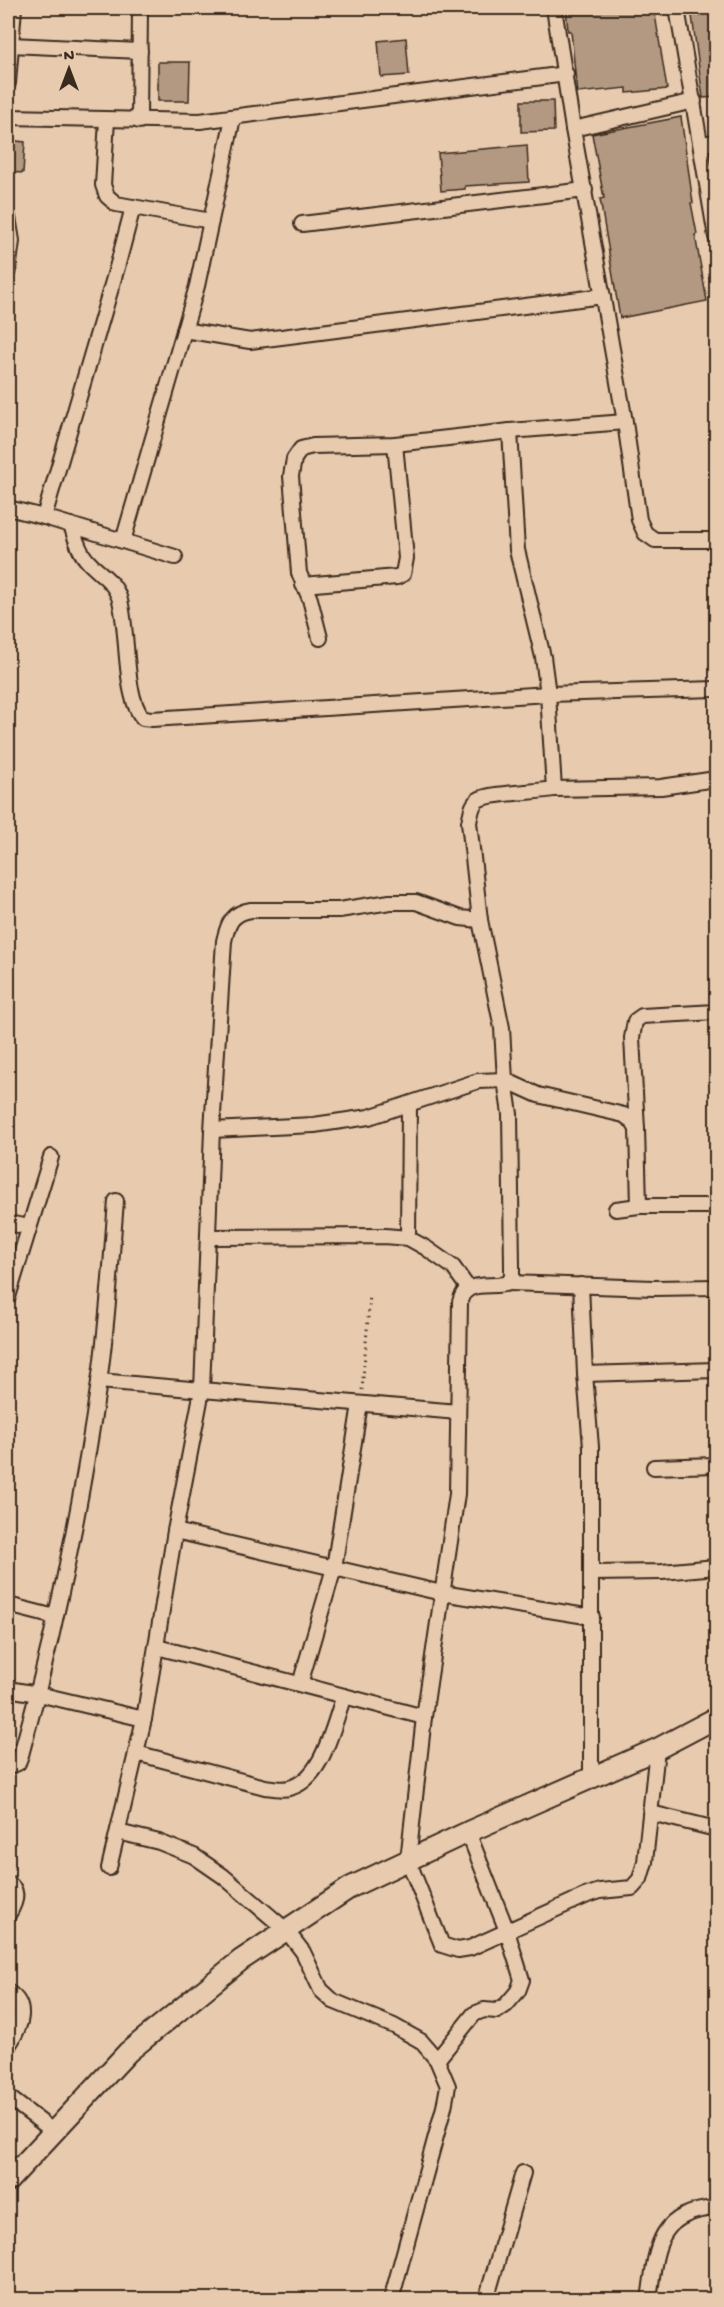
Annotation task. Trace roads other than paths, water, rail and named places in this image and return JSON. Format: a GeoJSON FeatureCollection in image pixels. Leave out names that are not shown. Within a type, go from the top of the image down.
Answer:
{"type":"FeatureCollection","features":[{"type":"Feature","properties":{"kind":"street"},"geometry":{"type":"LineString","coordinates":[[8,83],[14,8]]}},
{"type":"Feature","properties":{"kind":"street"},"geometry":{"type":"LineString","coordinates":[[139,121],[140,8]]}},
{"type":"Feature","properties":{"kind":"street"},"geometry":{"type":"LineString","coordinates":[[554,8],[625,423],[639,520],[645,533],[655,540],[717,540]]}},
{"type":"Feature","properties":{"kind":"street"},"geometry":{"type":"LineString","coordinates":[[677,8],[717,237]]}},
{"type":"Feature","properties":{"kind":"street"},"geometry":{"type":"LineString","coordinates":[[11,45],[140,51]]}},
{"type":"Feature","properties":{"kind":"street"},"geometry":{"type":"LineString","coordinates":[[8,117],[200,122],[566,74]]}},
{"type":"Feature","properties":{"kind":"street"},"geometry":{"type":"LineString","coordinates":[[573,129],[694,101]]}},
{"type":"Feature","properties":{"kind":"street"},"geometry":{"type":"LineString","coordinates":[[123,541],[197,286],[233,118]]}},
{"type":"Feature","properties":{"kind":"street"},"geometry":{"type":"LineString","coordinates":[[107,120],[104,185],[107,196],[116,204],[211,221]]}},
{"type":"Feature","properties":{"kind":"street"},"geometry":{"type":"LineString","coordinates":[[701,144],[717,142]]}},
{"type":"Feature","properties":{"kind":"street"},"geometry":{"type":"LineString","coordinates":[[302,224],[585,190]]}},
{"type":"Feature","properties":{"kind":"street"},"geometry":{"type":"LineString","coordinates":[[44,516],[115,276],[133,207]]}},
{"type":"Feature","properties":{"kind":"street"},"geometry":{"type":"LineString","coordinates":[[8,217],[12,241],[8,272]]}},
{"type":"Feature","properties":{"kind":"street"},"geometry":{"type":"LineString","coordinates":[[184,330],[250,341],[603,296]]}},
{"type":"Feature","properties":{"kind":"street"},"geometry":{"type":"LineString","coordinates":[[320,638],[313,608],[299,573],[291,476],[294,459],[301,449],[313,446],[395,444],[510,431],[625,423]]}},
{"type":"Feature","properties":{"kind":"street"},"geometry":{"type":"LineString","coordinates":[[510,431],[517,550],[543,657],[548,694],[554,789]]}},
{"type":"Feature","properties":{"kind":"street"},"geometry":{"type":"LineString","coordinates":[[303,585],[397,577],[403,574],[406,558],[395,444]]}},
{"type":"Feature","properties":{"kind":"street"},"geometry":{"type":"LineString","coordinates":[[8,508],[44,516],[175,557]]}},
{"type":"Feature","properties":{"kind":"street"},"geometry":{"type":"LineString","coordinates":[[72,525],[77,545],[85,559],[109,579],[118,596],[124,620],[133,702],[143,718],[548,694],[717,688]]}},
{"type":"Feature","properties":{"kind":"street"},"geometry":{"type":"LineString","coordinates":[[509,1283],[512,1276],[510,1114],[505,1080],[502,1028],[480,920],[469,822],[472,809],[478,801],[490,797],[554,789],[661,787],[717,779]]}},
{"type":"Feature","properties":{"kind":"street"},"geometry":{"type":"LineString","coordinates":[[109,1868],[144,1719],[175,1531],[202,1389],[212,1130],[224,941],[227,926],[239,912],[251,910],[339,910],[390,902],[416,902],[460,918],[480,920]]}},
{"type":"Feature","properties":{"kind":"street"},"geometry":{"type":"LineString","coordinates":[[639,1206],[638,1129],[632,1038],[634,1021],[642,1016],[717,1012]]}},
{"type":"Feature","properties":{"kind":"street"},"geometry":{"type":"LineString","coordinates":[[212,1130],[314,1125],[369,1117],[478,1081],[505,1080],[538,1095],[624,1115],[638,1129]]}},
{"type":"Feature","properties":{"kind":"street"},"geometry":{"type":"LineString","coordinates":[[408,1238],[409,1105]]}},
{"type":"Feature","properties":{"kind":"street"},"geometry":{"type":"LineString","coordinates":[[8,1297],[51,1157]]}},
{"type":"Feature","properties":{"kind":"street"},"geometry":{"type":"LineString","coordinates":[[8,1767],[18,1763],[38,1694],[56,1617],[87,1458],[99,1381],[116,1202]]}},
{"type":"Feature","properties":{"kind":"street"},"geometry":{"type":"LineString","coordinates":[[616,1209],[639,1206],[717,1206]]}},
{"type":"Feature","properties":{"kind":"street"},"geometry":{"type":"LineString","coordinates":[[8,1223],[29,1227]]}},
{"type":"Feature","properties":{"kind":"street"},"geometry":{"type":"LineString","coordinates":[[209,1237],[385,1236],[408,1238],[453,1267],[468,1288]]}},
{"type":"Feature","properties":{"kind":"street"},"geometry":{"type":"LineString","coordinates":[[657,1749],[645,1862],[640,1880],[632,1888],[600,1891],[470,1948],[458,1950],[442,1945],[408,1860],[424,1717],[457,1494],[462,1294],[468,1288],[502,1286],[509,1283],[654,1288],[717,1287]]}},
{"type":"Feature","properties":{"kind":"street"},"geometry":{"type":"LineString","coordinates":[[581,1285],[591,1447],[591,1779]]}},
{"type":"Feature","properties":{"kind":"street"},"geometry":{"type":"LineString","coordinates":[[585,1374],[717,1370]]}},
{"type":"Feature","properties":{"kind":"street"},"geometry":{"type":"LineString","coordinates":[[99,1381],[459,1412]]}},
{"type":"Feature","properties":{"kind":"street"},"geometry":{"type":"LineString","coordinates":[[300,1684],[334,1568],[360,1404]]}},
{"type":"Feature","properties":{"kind":"street"},"geometry":{"type":"LineString","coordinates":[[654,1467],[717,1466]]}},
{"type":"Feature","properties":{"kind":"street"},"geometry":{"type":"LineString","coordinates":[[175,1531],[442,1593],[592,1617]]}},
{"type":"Feature","properties":{"kind":"street"},"geometry":{"type":"LineString","coordinates":[[592,1573],[662,1572],[717,1567]]}},
{"type":"Feature","properties":{"kind":"street"},"geometry":{"type":"LineString","coordinates":[[8,1605],[56,1617]]}},
{"type":"Feature","properties":{"kind":"street"},"geometry":{"type":"LineString","coordinates":[[157,1647],[424,1717]]}},
{"type":"Feature","properties":{"kind":"street"},"geometry":{"type":"LineString","coordinates":[[8,1689],[144,1719]]}},
{"type":"Feature","properties":{"kind":"street"},"geometry":{"type":"LineString","coordinates":[[136,1753],[265,1787],[287,1789],[307,1780],[318,1766],[344,1696]]}},
{"type":"Feature","properties":{"kind":"street"},"geometry":{"type":"LineString","coordinates":[[8,2181],[128,2052],[241,1960],[351,1887],[468,1832],[657,1749],[717,1718]]}},
{"type":"Feature","properties":{"kind":"street"},"geometry":{"type":"LineString","coordinates":[[651,1813],[717,1829]]}},
{"type":"Feature","properties":{"kind":"street"},"geometry":{"type":"LineString","coordinates":[[118,1832],[159,1842],[194,1856],[223,1876],[286,1930],[303,1952],[321,1990],[333,2001],[394,2026],[421,2040],[437,2060],[448,2086],[444,2107],[391,2300]]}},
{"type":"Feature","properties":{"kind":"street"},"geometry":{"type":"LineString","coordinates":[[437,2060],[474,2014],[484,2010],[497,2011],[506,2005],[518,1991],[522,1980],[507,1931],[468,1832]]}},
{"type":"Feature","properties":{"kind":"street"},"geometry":{"type":"LineString","coordinates":[[8,1883],[12,1885],[16,1895],[14,1906],[8,1915]]}},
{"type":"Feature","properties":{"kind":"street"},"geometry":{"type":"LineString","coordinates":[[8,1992],[21,2006],[22,2018],[8,2046]]}},
{"type":"Feature","properties":{"kind":"street"},"geometry":{"type":"LineString","coordinates":[[8,2097],[53,2132]]}},
{"type":"Feature","properties":{"kind":"street"},"geometry":{"type":"LineString","coordinates":[[486,2300],[523,2173]]}},
{"type":"Feature","properties":{"kind":"street"},"geometry":{"type":"LineString","coordinates":[[649,2300],[656,2252],[669,2224],[698,2209],[717,2208]]}}]}
